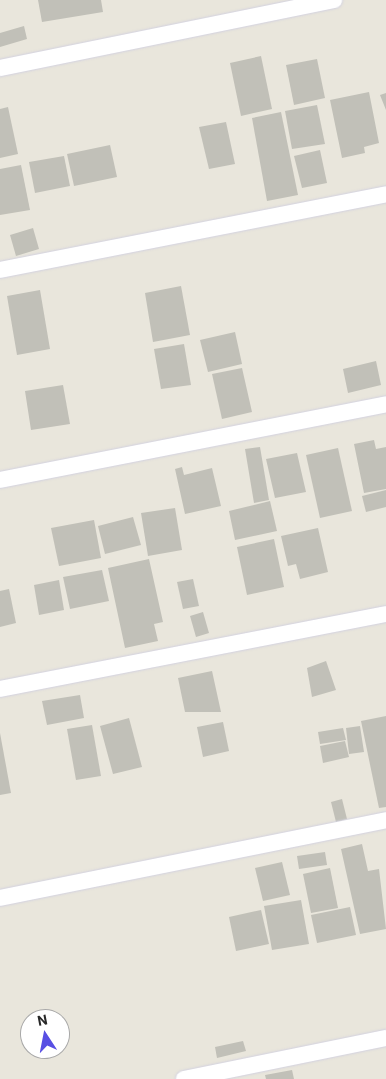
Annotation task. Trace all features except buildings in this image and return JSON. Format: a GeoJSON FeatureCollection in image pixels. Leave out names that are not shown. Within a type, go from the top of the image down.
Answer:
{"type":"FeatureCollection","features":[{"type":"Feature","properties":{"kind":"street"},"geometry":{"type":"LineString","coordinates":[[0,68],[334,0]]}},
{"type":"Feature","properties":{"kind":"street"},"geometry":{"type":"LineString","coordinates":[[0,270],[386,194]]}},
{"type":"Feature","properties":{"kind":"street"},"geometry":{"type":"LineString","coordinates":[[0,480],[386,404]]}},
{"type":"Feature","properties":{"kind":"street"},"geometry":{"type":"LineString","coordinates":[[0,689],[386,614]]}},
{"type":"Feature","properties":{"kind":"street"},"geometry":{"type":"LineString","coordinates":[[0,898],[386,820]]}},
{"type":"Feature","properties":{"kind":"street"},"geometry":{"type":"LineString","coordinates":[[184,1079],[386,1038]]}}]}
